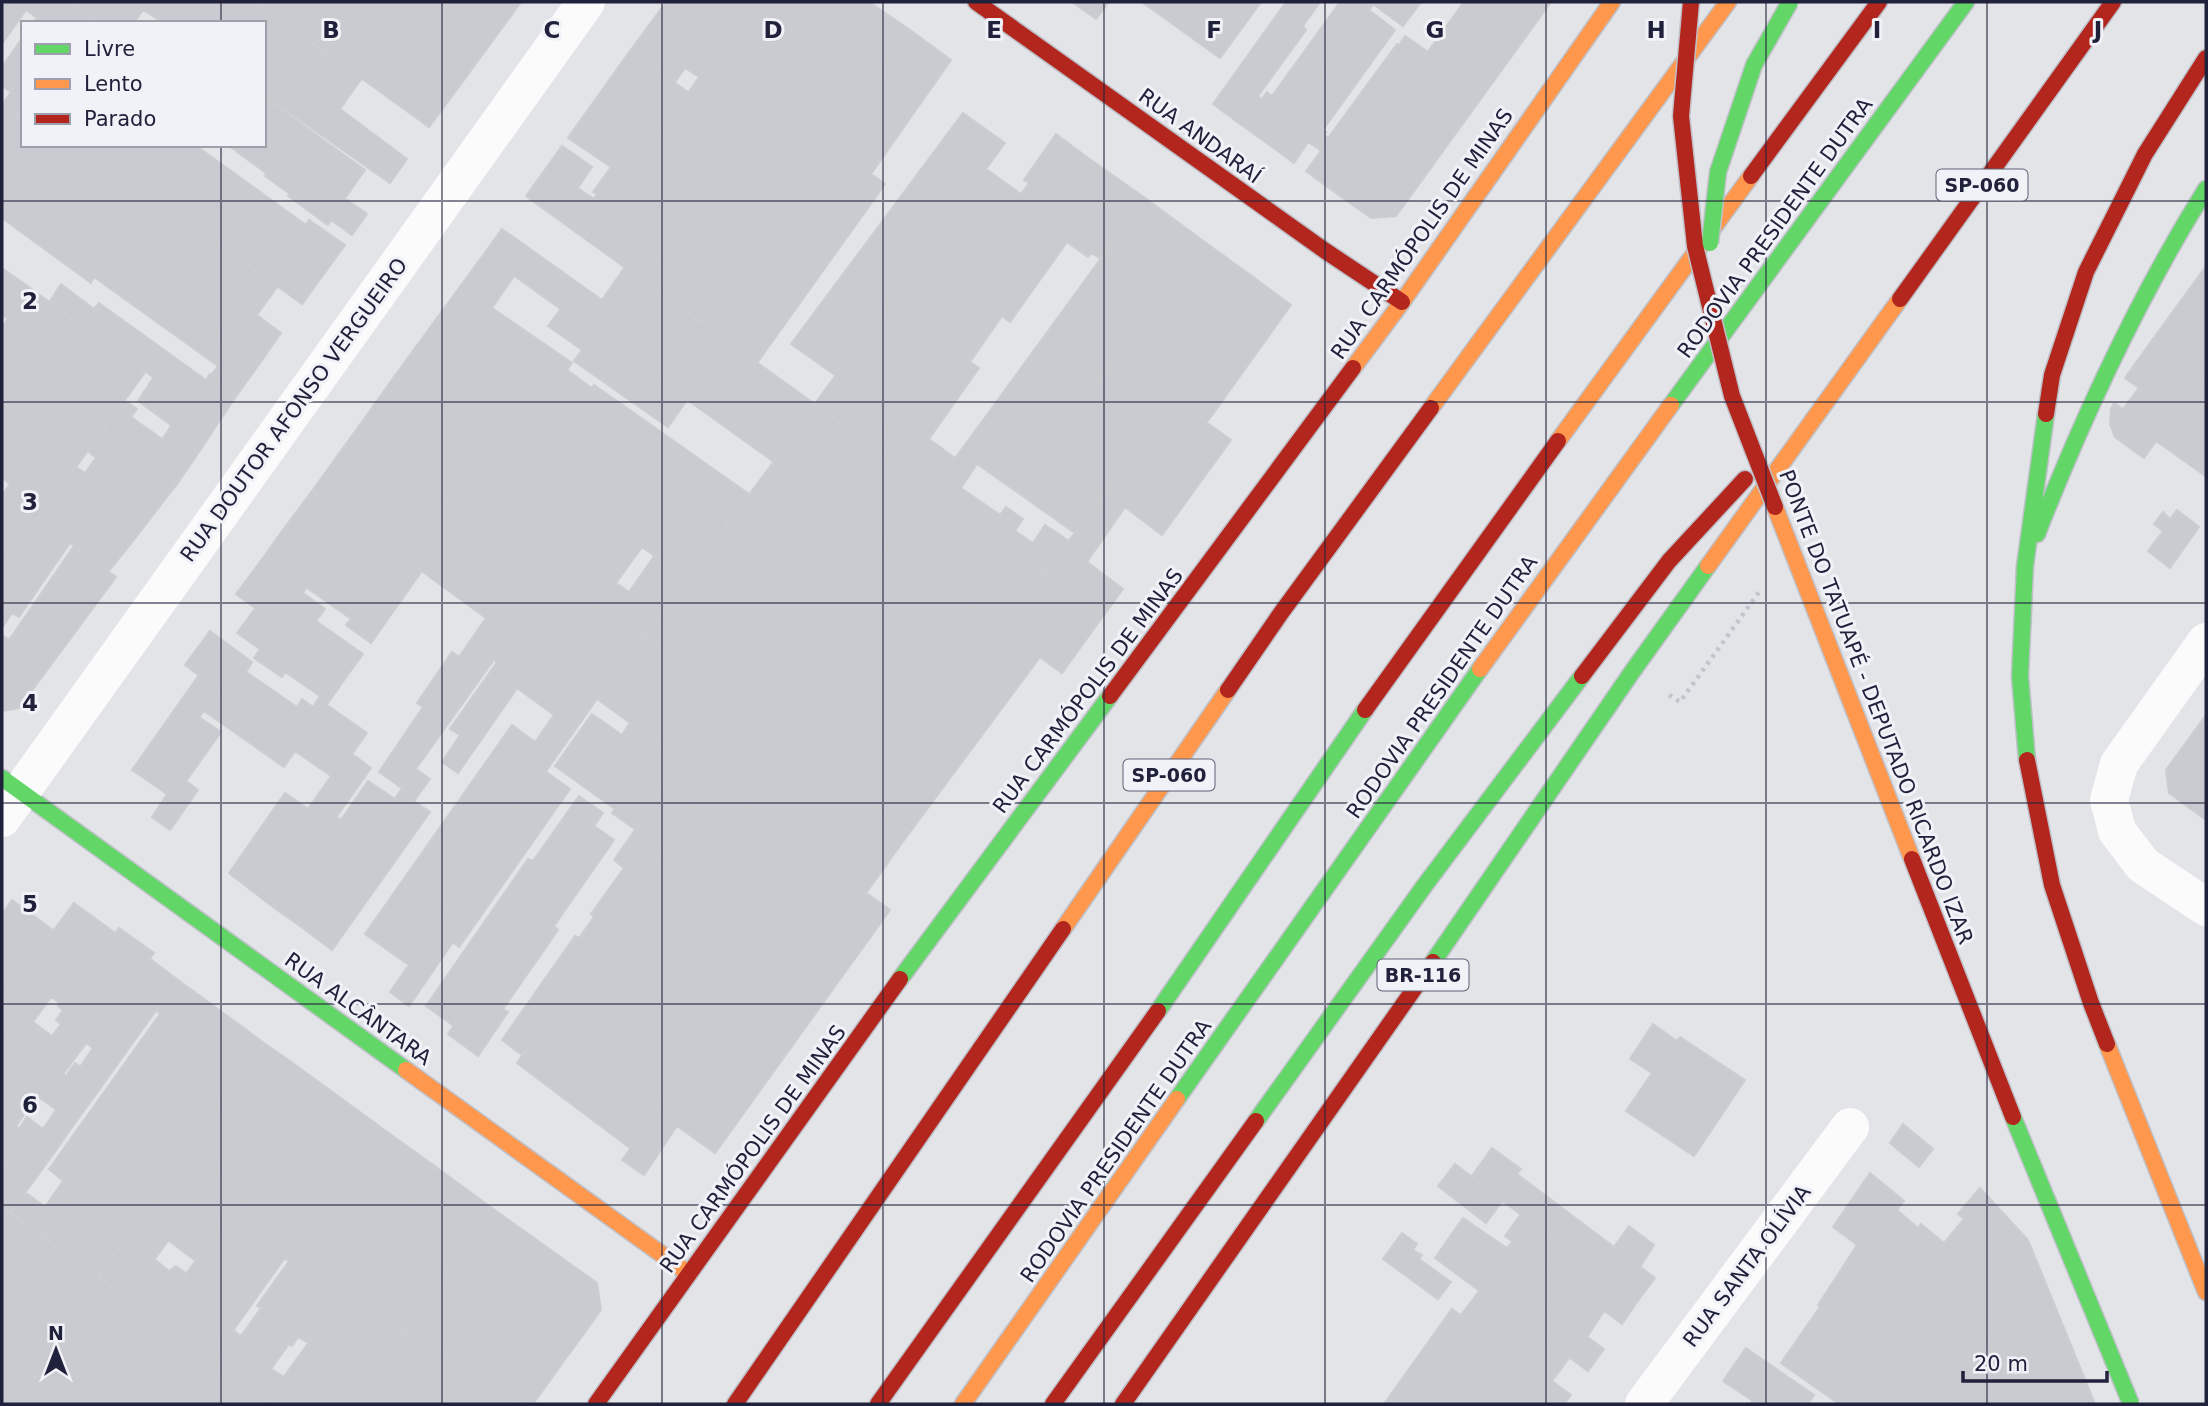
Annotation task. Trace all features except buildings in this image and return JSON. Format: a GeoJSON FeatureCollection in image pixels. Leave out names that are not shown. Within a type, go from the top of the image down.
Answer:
{"type":"FeatureCollection","features":[{"type":"Feature","properties":{"kind":"main road","name":"RUA ANDARAÍ"},"geometry":{"type":"LineString","coordinates":[[976,2],[1313,242],[1402,302]]}},
{"type":"Feature","properties":{"kind":"main road","name":"RUA CARMÓPOLIS DE MINAS"},"geometry":{"type":"LineString","coordinates":[[596,1404],[880,1006],[1402,302],[1612,2]]}},
{"type":"Feature","properties":{"kind":"main road","name":"PONTE DO TATUAPÉ - DEPUTADO RICARDO IZAR"},"geometry":{"type":"LineString","coordinates":[[1691,2],[1681,116],[1695,246],[1732,396],[2007,1103],[2131,1404]]}},
{"type":"Feature","properties":{"kind":"main road","name":"SP-060"},"geometry":{"type":"LineString","coordinates":[[734,1404],[1281,613],[1728,2]]}},
{"type":"Feature","properties":{"kind":"main road"},"geometry":{"type":"LineString","coordinates":[[1706,284],[1718,172],[1754,65],[1790,2]]}},
{"type":"Feature","properties":{"kind":"main road"},"geometry":{"type":"LineString","coordinates":[[878,1404],[1117,1071],[1390,674],[1879,2]]}},
{"type":"Feature","properties":{"kind":"main road","name":"RODOVIA PRESIDENTE DUTRA"},"geometry":{"type":"LineString","coordinates":[[963,1404],[1547,574],[1966,2]]}},
{"type":"Feature","properties":{"kind":"main road","name":"SP-060"},"geometry":{"type":"LineString","coordinates":[[1850,367],[2113,2]]}},
{"type":"Feature","properties":{"kind":"main road"},"geometry":{"type":"LineString","coordinates":[[2206,58],[2145,154],[2085,272],[2052,375],[2025,566],[2021,688],[2028,766],[2052,885],[2091,1003],[2206,1292]]}},
{"type":"Feature","properties":{"kind":"main road"},"geometry":{"type":"LineString","coordinates":[[2025,566],[2069,452],[2127,332],[2190,213],[2206,189]]}},
{"type":"Feature","properties":{"kind":"main road"},"geometry":{"type":"LineString","coordinates":[[1053,1404],[1425,885],[1669,561],[1850,367]]}},
{"type":"Feature","properties":{"kind":"main road","name":"BR-116"},"geometry":{"type":"LineString","coordinates":[[1123,1404],[1415,988],[1632,671],[1850,367]]}},
{"type":"Feature","properties":{"kind":"main road","name":"RUA ALCÂNTARA"},"geometry":{"type":"LineString","coordinates":[[8,796],[689,1274]]}},
{"type":"Feature","properties":{"kind":"street","name":"RUA DOUTOR AFONSO VERGUEIRO"},"geometry":{"type":"LineString","coordinates":[[8,796],[586,2]]}},
{"type":"Feature","properties":{"kind":"street"},"geometry":{"type":"LineString","coordinates":[[2206,642],[2119,764],[2109,800],[2117,831],[2143,865],[2206,907]]}},
{"type":"Feature","properties":{"kind":"street","name":"RUA SANTA OLÍVIA"},"geometry":{"type":"LineString","coordinates":[[1644,1404],[1850,1127]]}},
{"type":"Feature","properties":{"kind":"path"},"geometry":{"type":"LineString","coordinates":[[1680,702],[1760,591]]}},
{"type":"Feature","properties":{"kind":"traffic: fast"},"geometry":{"type":"LineString","coordinates":[[1710,243],[1718,172],[1754,65],[1790,2]]}},
{"type":"Feature","properties":{"kind":"traffic: fast"},"geometry":{"type":"LineString","coordinates":[[1671,405],[1966,2]]}},
{"type":"Feature","properties":{"kind":"traffic: fast"},"geometry":{"type":"LineString","coordinates":[[2037,534],[2073,446],[2135,314],[2206,189]]}},
{"type":"Feature","properties":{"kind":"traffic: fast"},"geometry":{"type":"LineString","coordinates":[[2027,760],[2020,676],[2025,566],[2046,414]]}},
{"type":"Feature","properties":{"kind":"traffic: fast"},"geometry":{"type":"LineString","coordinates":[[1433,962],[1708,566]]}},
{"type":"Feature","properties":{"kind":"traffic: fast"},"geometry":{"type":"LineString","coordinates":[[1177,1099],[1480,669]]}},
{"type":"Feature","properties":{"kind":"traffic: fast"},"geometry":{"type":"LineString","coordinates":[[1256,1121],[1425,885],[1582,676]]}},
{"type":"Feature","properties":{"kind":"traffic: fast"},"geometry":{"type":"LineString","coordinates":[[900,979],[1110,696]]}},
{"type":"Feature","properties":{"kind":"traffic: fast"},"geometry":{"type":"LineString","coordinates":[[1158,1011],[1365,710]]}},
{"type":"Feature","properties":{"kind":"traffic: fast"},"geometry":{"type":"LineString","coordinates":[[2,778],[406,1070]]}},
{"type":"Feature","properties":{"kind":"traffic: fast"},"geometry":{"type":"LineString","coordinates":[[2013,1117],[2131,1404]]}},
{"type":"Feature","properties":{"kind":"traffic: slow"},"geometry":{"type":"LineString","coordinates":[[1353,368],[1612,2]]}},
{"type":"Feature","properties":{"kind":"traffic: slow"},"geometry":{"type":"LineString","coordinates":[[1431,408],[1728,2]]}},
{"type":"Feature","properties":{"kind":"traffic: slow"},"geometry":{"type":"LineString","coordinates":[[1558,441],[1751,176]]}},
{"type":"Feature","properties":{"kind":"traffic: slow"},"geometry":{"type":"LineString","coordinates":[[1708,566],[1900,299]]}},
{"type":"Feature","properties":{"kind":"traffic: slow"},"geometry":{"type":"LineString","coordinates":[[1480,669],[1671,405]]}},
{"type":"Feature","properties":{"kind":"traffic: slow"},"geometry":{"type":"LineString","coordinates":[[1775,507],[1912,859]]}},
{"type":"Feature","properties":{"kind":"traffic: slow"},"geometry":{"type":"LineString","coordinates":[[1063,929],[1228,690]]}},
{"type":"Feature","properties":{"kind":"traffic: slow"},"geometry":{"type":"LineString","coordinates":[[2107,1044],[2206,1292]]}},
{"type":"Feature","properties":{"kind":"traffic: slow"},"geometry":{"type":"LineString","coordinates":[[406,1070],[689,1274]]}},
{"type":"Feature","properties":{"kind":"traffic: slow"},"geometry":{"type":"LineString","coordinates":[[963,1404],[1177,1099]]}},
{"type":"Feature","properties":{"kind":"traffic: jam"},"geometry":{"type":"LineString","coordinates":[[976,2],[1324,250],[1402,302]]}},
{"type":"Feature","properties":{"kind":"traffic: jam"},"geometry":{"type":"LineString","coordinates":[[1691,2],[1681,116],[1695,246],[1732,396],[1775,507]]}},
{"type":"Feature","properties":{"kind":"traffic: jam"},"geometry":{"type":"LineString","coordinates":[[1751,176],[1879,2]]}},
{"type":"Feature","properties":{"kind":"traffic: jam"},"geometry":{"type":"LineString","coordinates":[[1900,299],[2113,2]]}},
{"type":"Feature","properties":{"kind":"traffic: jam"},"geometry":{"type":"LineString","coordinates":[[2046,414],[2052,375],[2086,272],[2145,154],[2206,58]]}},
{"type":"Feature","properties":{"kind":"traffic: jam"},"geometry":{"type":"LineString","coordinates":[[1110,696],[1353,368]]}},
{"type":"Feature","properties":{"kind":"traffic: jam"},"geometry":{"type":"LineString","coordinates":[[1228,690],[1431,408]]}},
{"type":"Feature","properties":{"kind":"traffic: jam"},"geometry":{"type":"LineString","coordinates":[[1365,710],[1558,441]]}},
{"type":"Feature","properties":{"kind":"traffic: jam"},"geometry":{"type":"LineString","coordinates":[[1582,676],[1669,561],[1745,479]]}},
{"type":"Feature","properties":{"kind":"traffic: jam"},"geometry":{"type":"LineString","coordinates":[[2027,760],[2052,885],[2107,1044]]}},
{"type":"Feature","properties":{"kind":"traffic: jam"},"geometry":{"type":"LineString","coordinates":[[1912,859],[2013,1117]]}},
{"type":"Feature","properties":{"kind":"traffic: jam"},"geometry":{"type":"LineString","coordinates":[[735,1404],[1063,929]]}},
{"type":"Feature","properties":{"kind":"traffic: jam"},"geometry":{"type":"LineString","coordinates":[[1123,1404],[1433,962]]}},
{"type":"Feature","properties":{"kind":"traffic: jam"},"geometry":{"type":"LineString","coordinates":[[596,1404],[900,979]]}},
{"type":"Feature","properties":{"kind":"traffic: jam"},"geometry":{"type":"LineString","coordinates":[[878,1404],[1158,1011]]}},
{"type":"Feature","properties":{"kind":"traffic: jam"},"geometry":{"type":"LineString","coordinates":[[1053,1404],[1256,1121]]}}]}
